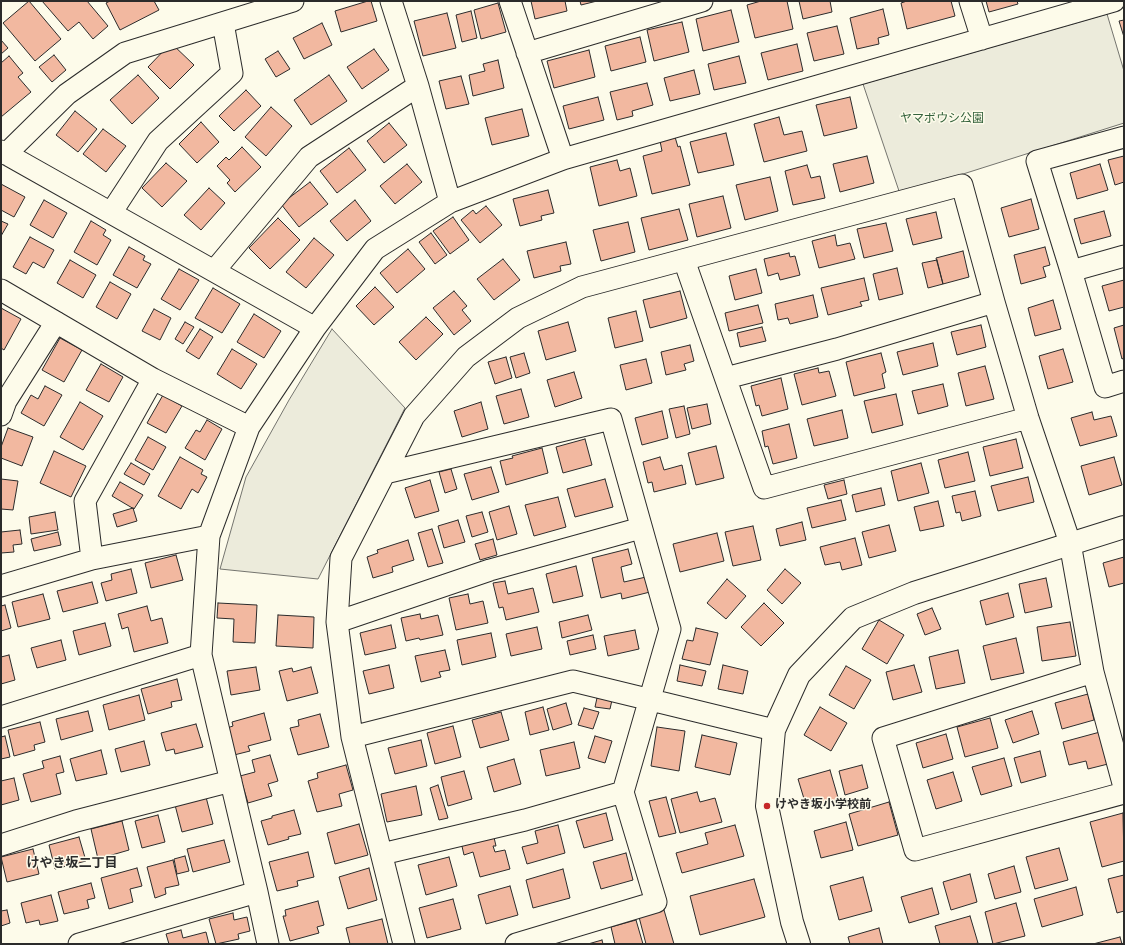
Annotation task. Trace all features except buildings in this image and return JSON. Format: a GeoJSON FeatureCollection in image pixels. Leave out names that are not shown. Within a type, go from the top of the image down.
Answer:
{"type":"FeatureCollection","features":[{"type":"Feature","properties":{"kind":"street"},"geometry":{"type":"LineString","coordinates":[[293,1],[125,53],[67,94],[4,152],[315,328]]}},
{"type":"Feature","properties":{"kind":"street"},"geometry":{"type":"LineString","coordinates":[[391,1],[418,86],[450,202]]}},
{"type":"Feature","properties":{"kind":"street"},"geometry":{"type":"LineString","coordinates":[[510,1],[563,159]]}},
{"type":"Feature","properties":{"kind":"street"},"geometry":{"type":"LineString","coordinates":[[528,53],[702,1]]}},
{"type":"Feature","properties":{"kind":"street"},"geometry":{"type":"LineString","coordinates":[[970,1],[982,39]]}},
{"type":"Feature","properties":{"kind":"street"},"geometry":{"type":"LineString","coordinates":[[268,944],[202,655],[209,536],[249,427],[315,328],[375,249],[450,202],[563,159],[982,39],[1090,4],[1114,1]]}},
{"type":"Feature","properties":{"kind":"street"},"geometry":{"type":"LineString","coordinates":[[111,213],[158,141],[232,73],[223,23]]}},
{"type":"Feature","properties":{"kind":"street"},"geometry":{"type":"LineString","coordinates":[[214,271],[309,157],[418,86]]}},
{"type":"Feature","properties":{"kind":"street"},"geometry":{"type":"LineString","coordinates":[[1124,136],[1037,162],[1105,387],[1124,381]]}},
{"type":"Feature","properties":{"kind":"street"},"geometry":{"type":"LineString","coordinates":[[404,944],[352,737],[338,622],[341,558],[414,416],[466,358],[518,318],[582,287],[962,185],[1028,418],[1070,543],[1093,672],[1124,787]]}},
{"type":"Feature","properties":{"kind":"street"},"geometry":{"type":"LineString","coordinates":[[1071,271],[1124,256]]}},
{"type":"Feature","properties":{"kind":"street"},"geometry":{"type":"LineString","coordinates":[[684,260],[764,488],[1028,418]]}},
{"type":"Feature","properties":{"kind":"street"},"geometry":{"type":"LineString","coordinates":[[1,290],[153,379],[249,427]]}},
{"type":"Feature","properties":{"kind":"street"},"geometry":{"type":"LineString","coordinates":[[726,378],[838,349],[994,302]]}},
{"type":"Feature","properties":{"kind":"street"},"geometry":{"type":"LineString","coordinates":[[1,415],[6,401],[56,322]]}},
{"type":"Feature","properties":{"kind":"street"},"geometry":{"type":"LineString","coordinates":[[92,559],[86,501],[153,379]]}},
{"type":"Feature","properties":{"kind":"street"},"geometry":{"type":"LineString","coordinates":[[385,473],[611,419],[670,629],[623,792],[656,902],[516,944]]}},
{"type":"Feature","properties":{"kind":"street"},"geometry":{"type":"LineString","coordinates":[[799,944],[792,922],[766,806],[774,730],[799,674],[853,618],[914,593],[1124,527]]}},
{"type":"Feature","properties":{"kind":"street"},"geometry":{"type":"LineString","coordinates":[[338,622],[490,570],[641,528]]}},
{"type":"Feature","properties":{"kind":"street"},"geometry":{"type":"LineString","coordinates":[[1,586],[92,559],[209,536]]}},
{"type":"Feature","properties":{"kind":"street"},"geometry":{"type":"LineString","coordinates":[[1,717],[202,655]]}},
{"type":"Feature","properties":{"kind":"street"},"geometry":{"type":"LineString","coordinates":[[1093,672],[883,738],[915,850],[1124,793]]}},
{"type":"Feature","properties":{"kind":"street"},"geometry":{"type":"LineString","coordinates":[[352,737],[573,681],[774,730]]}},
{"type":"Feature","properties":{"kind":"street"},"geometry":{"type":"LineString","coordinates":[[1,845],[76,821],[231,781]]}},
{"type":"Feature","properties":{"kind":"street"},"geometry":{"type":"LineString","coordinates":[[382,854],[525,820],[623,792]]}},
{"type":"Feature","properties":{"kind":"street"},"geometry":{"type":"LineString","coordinates":[[79,944],[257,892]]}},
{"type":"Feature","properties":{"kind":"green space","name":"ヤマボウシ公園"},"geometry":{"type":"Polygon","coordinates":[[[1107,14],[1124,71],[1124,123],[900,194],[863,84],[1107,14]]]}},
{"type":"Feature","properties":{"kind":"green space"},"geometry":{"type":"Polygon","coordinates":[[[332,329],[405,408],[318,579],[220,569],[246,477],[289,400],[332,329]]]}},
{"type":"Feature","properties":{"kind":"place","name":"けやき坂小学校前"},"geometry":{"type":"Point","coordinates":[767,806]}},
{"type":"Feature","properties":{"kind":"district","name":"けやき坂二丁目"},"geometry":{"type":"Point","coordinates":[72,864]}}]}
